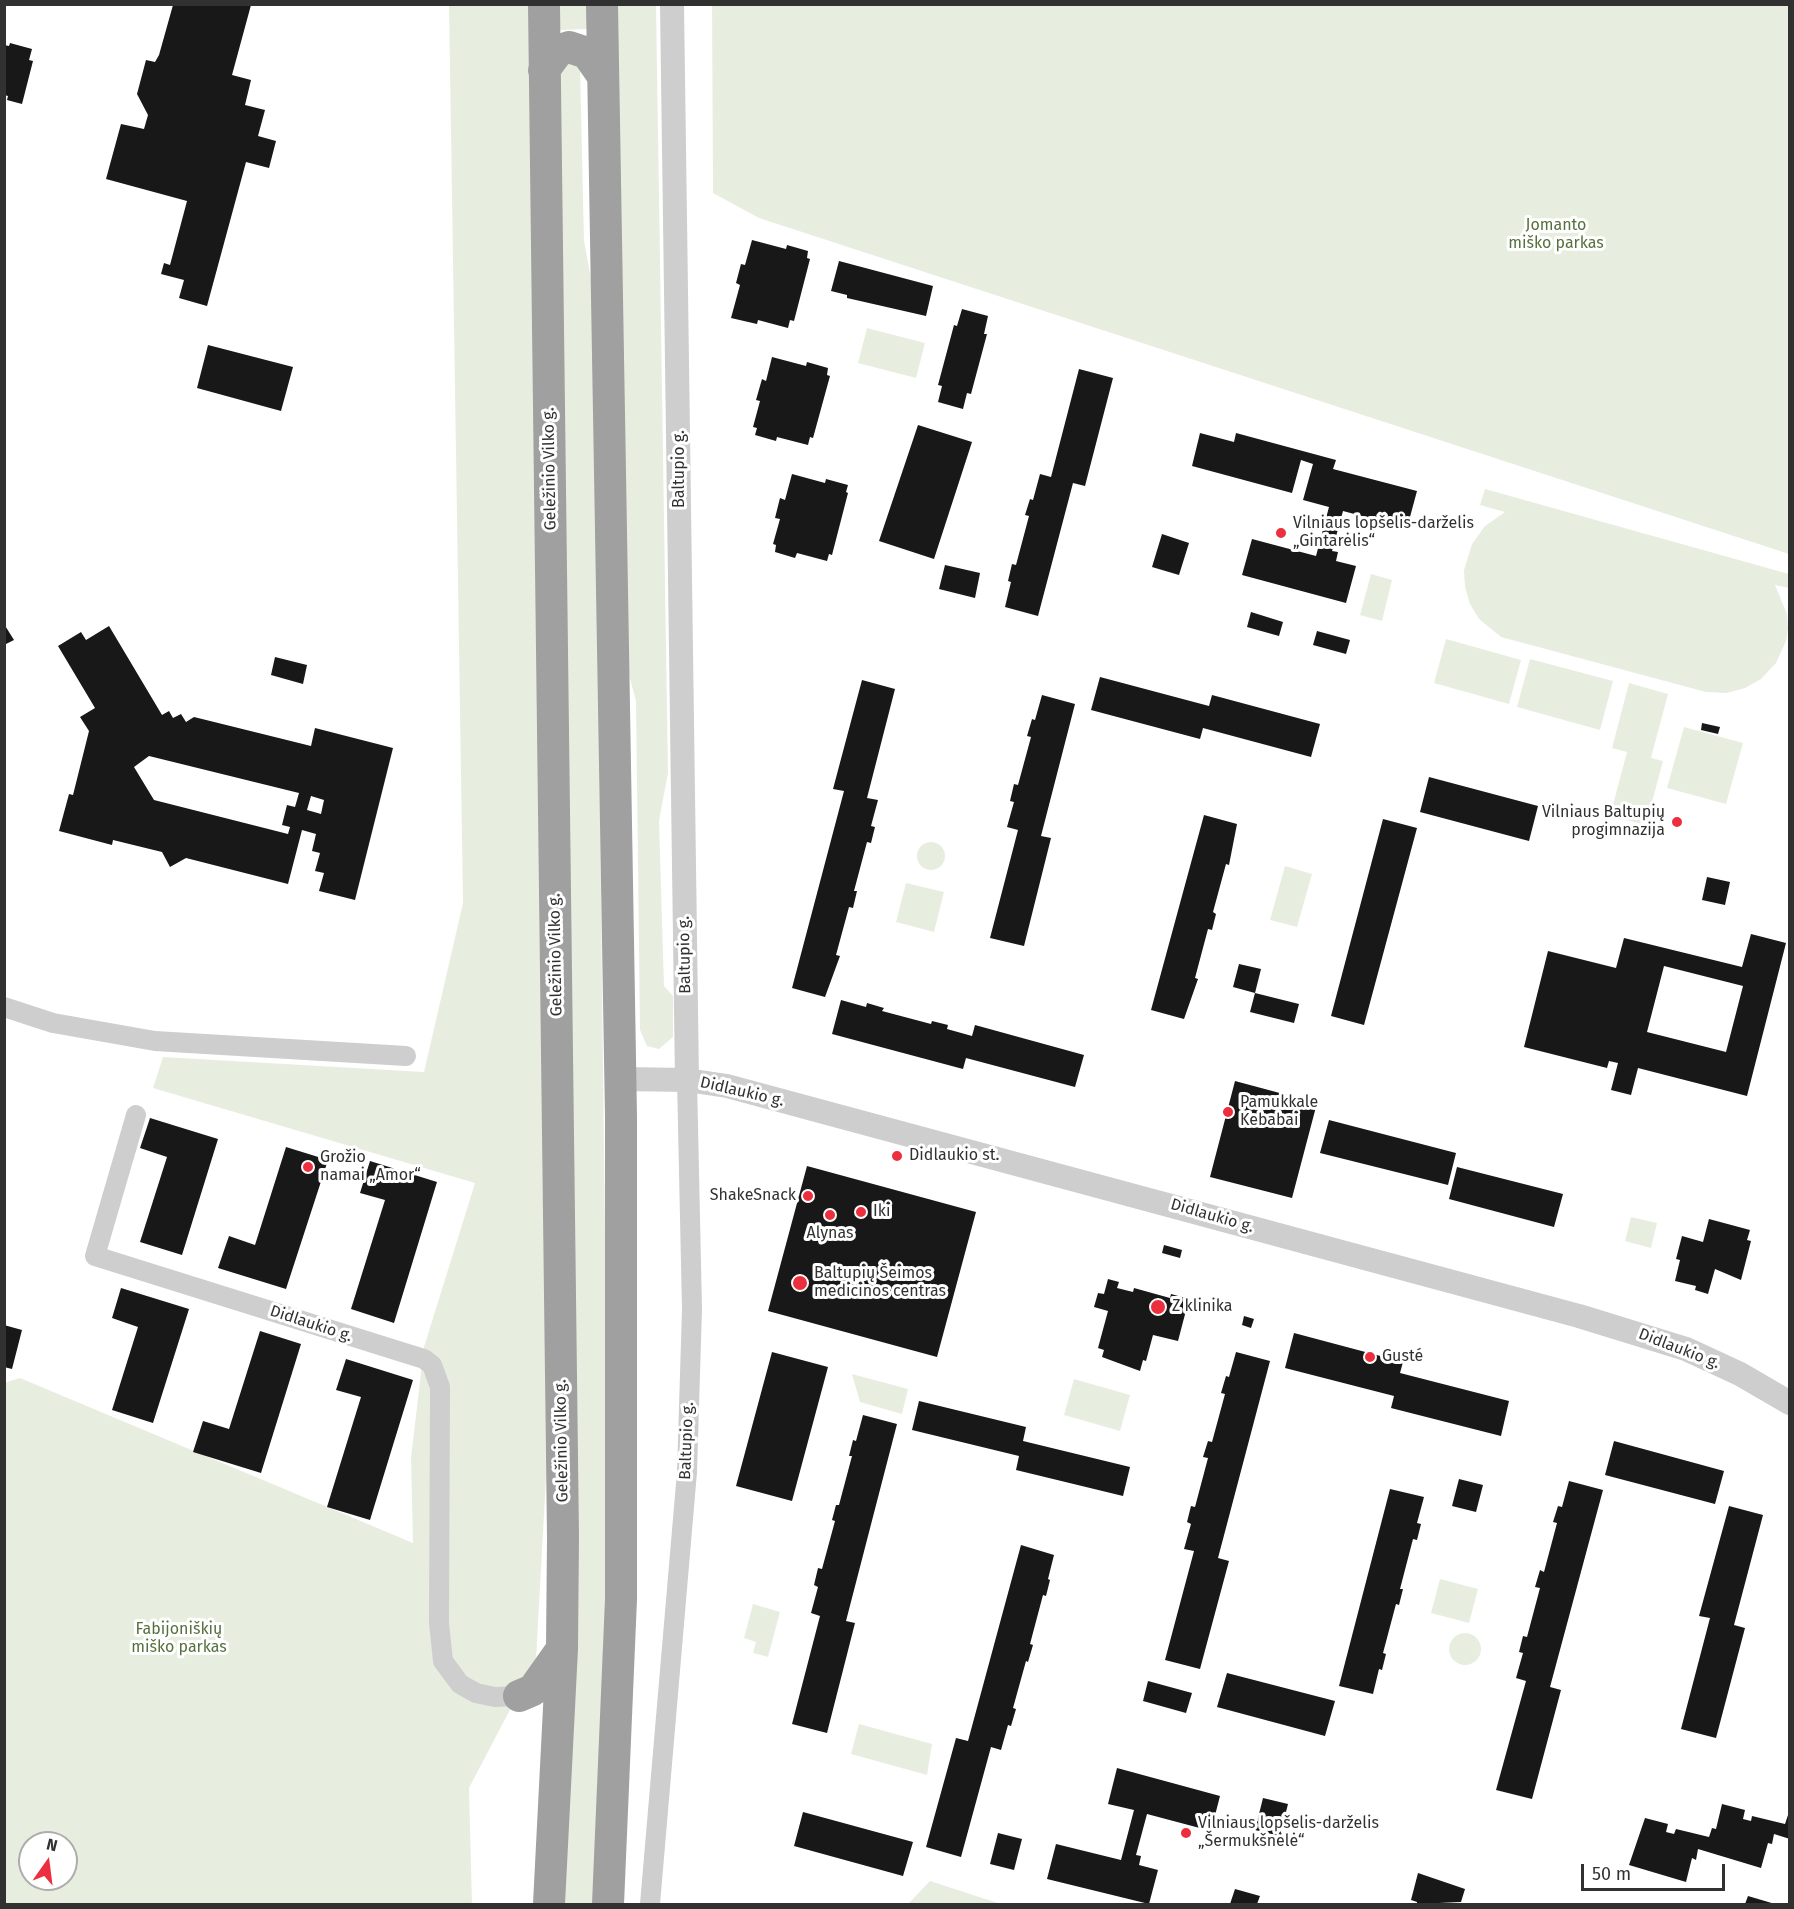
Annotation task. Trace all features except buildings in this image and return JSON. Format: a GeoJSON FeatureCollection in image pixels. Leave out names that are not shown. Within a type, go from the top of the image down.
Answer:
{"type":"FeatureCollection","features":[{"type":"Feature","properties":{"kind":"highway","name":"Geležinio Vilko g."},"geometry":{"type":"LineString","coordinates":[[544,4],[559,1175],[562,1650],[549,1905]]}},
{"type":"Feature","properties":{"kind":"highway"},"geometry":{"type":"LineString","coordinates":[[602,4],[621,1079],[621,1599],[608,1905]]}},
{"type":"Feature","properties":{"kind":"highway"},"geometry":{"type":"LineString","coordinates":[[544,70],[558,51],[569,46],[587,53],[595,60],[603,76]]}},
{"type":"Feature","properties":{"kind":"highway"},"geometry":{"type":"LineString","coordinates":[[558,1746],[537,1710],[519,1696],[533,1690],[562,1650]]}},
{"type":"Feature","properties":{"kind":"street","name":"Baltupio g."},"geometry":{"type":"LineString","coordinates":[[650,1905],[687,1472],[692,1309],[672,4]]}},
{"type":"Feature","properties":{"kind":"street"},"geometry":{"type":"LineString","coordinates":[[4,1007],[64,1025],[155,1041],[406,1056]]}},
{"type":"Feature","properties":{"kind":"street","name":"Didlaukio g."},"geometry":{"type":"LineString","coordinates":[[621,1079],[687,1080],[727,1086],[1649,1336],[1718,1363],[1790,1403]]}},
{"type":"Feature","properties":{"kind":"street","name":"Didlaukio g."},"geometry":{"type":"LineString","coordinates":[[136,1115],[96,1256],[424,1359],[432,1365],[440,1387],[440,1643],[443,1661],[460,1684],[476,1693],[495,1697],[519,1696]]}},
{"type":"Feature","properties":{"kind":"green space","name":"Fabijoniškių miško parkas"},"geometry":{"type":"Polygon","coordinates":[[[449,5],[531,5],[543,926],[546,1478],[536,1660],[469,1788],[472,1904],[5,1904],[4,1383],[20,1378],[413,1543],[411,1458],[424,1347],[475,1183],[153,1088],[163,1057],[424,1072],[463,903],[449,5]]]}},
{"type":"Feature","properties":{"kind":"green space"},"geometry":{"type":"Polygon","coordinates":[[[556,5],[588,5],[588,29],[559,30],[556,5]]]}},
{"type":"Feature","properties":{"kind":"green space"},"geometry":{"type":"Polygon","coordinates":[[[617,5],[656,5],[668,773],[659,821],[664,986],[673,996],[673,1037],[659,1049],[647,1046],[640,1030],[636,701],[625,660],[617,5]]]}},
{"type":"Feature","properties":{"kind":"green space","name":"Jomanto miško parkas"},"geometry":{"type":"Polygon","coordinates":[[[712,5],[1789,5],[1789,554],[759,218],[713,193],[712,5]]]}},
{"type":"Feature","properties":{"kind":"green space"},"geometry":{"type":"Polygon","coordinates":[[[569,56],[580,65],[584,241],[594,295],[609,1574],[595,1904],[561,1904],[556,74],[569,56]]]}},
{"type":"Feature","properties":{"kind":"green space"},"geometry":{"type":"Polygon","coordinates":[[[867,328],[925,343],[916,378],[858,363],[867,328]]]}},
{"type":"Feature","properties":{"kind":"green space"},"geometry":{"type":"Polygon","coordinates":[[[1485,489],[1789,574],[1789,588],[1775,585],[1787,614],[1788,629],[1786,641],[1776,663],[1761,679],[1745,688],[1727,693],[1706,692],[1501,637],[1479,619],[1470,604],[1465,587],[1464,570],[1472,544],[1485,526],[1505,512],[1480,505],[1485,489]]]}},
{"type":"Feature","properties":{"kind":"green space"},"geometry":{"type":"Polygon","coordinates":[[[1371,574],[1392,580],[1382,621],[1360,615],[1371,574]]]}},
{"type":"Feature","properties":{"kind":"green space"},"geometry":{"type":"Polygon","coordinates":[[[1446,639],[1521,660],[1509,704],[1434,683],[1446,639]]]}},
{"type":"Feature","properties":{"kind":"green space"},"geometry":{"type":"Polygon","coordinates":[[[1530,659],[1613,681],[1600,730],[1517,707],[1530,659]]]}},
{"type":"Feature","properties":{"kind":"green space"},"geometry":{"type":"Polygon","coordinates":[[[1629,683],[1668,694],[1651,758],[1663,761],[1646,825],[1610,816],[1627,752],[1612,748],[1629,683]]]}},
{"type":"Feature","properties":{"kind":"green space"},"geometry":{"type":"Polygon","coordinates":[[[1684,727],[1743,743],[1726,804],[1667,788],[1684,727]]]}},
{"type":"Feature","properties":{"kind":"green space"},"geometry":{"type":"Polygon","coordinates":[[[931,842],[941,846],[945,856],[941,866],[931,870],[921,866],[917,856],[921,846],[931,842]]]}},
{"type":"Feature","properties":{"kind":"green space"},"geometry":{"type":"Polygon","coordinates":[[[1285,866],[1312,874],[1297,927],[1270,920],[1285,866]]]}},
{"type":"Feature","properties":{"kind":"green space"},"geometry":{"type":"Polygon","coordinates":[[[906,883],[944,892],[934,932],[896,922],[906,883]]]}},
{"type":"Feature","properties":{"kind":"green space"},"geometry":{"type":"Polygon","coordinates":[[[1631,1217],[1657,1223],[1651,1248],[1625,1241],[1631,1217]]]}},
{"type":"Feature","properties":{"kind":"green space"},"geometry":{"type":"Polygon","coordinates":[[[852,1374],[908,1389],[902,1414],[860,1402],[852,1374]]]}},
{"type":"Feature","properties":{"kind":"green space"},"geometry":{"type":"Polygon","coordinates":[[[1074,1379],[1130,1395],[1120,1431],[1064,1415],[1074,1379]]]}},
{"type":"Feature","properties":{"kind":"green space"},"geometry":{"type":"Polygon","coordinates":[[[1440,1579],[1478,1589],[1469,1623],[1431,1613],[1440,1579]]]}},
{"type":"Feature","properties":{"kind":"green space"},"geometry":{"type":"Polygon","coordinates":[[[753,1604],[780,1612],[768,1657],[753,1653],[756,1642],[744,1638],[753,1604]]]}},
{"type":"Feature","properties":{"kind":"green space"},"geometry":{"type":"Polygon","coordinates":[[[1465,1633],[1476,1638],[1481,1649],[1476,1660],[1465,1665],[1454,1660],[1449,1649],[1454,1638],[1465,1633]]]}},
{"type":"Feature","properties":{"kind":"green space"},"geometry":{"type":"Polygon","coordinates":[[[859,1724],[932,1744],[927,1775],[851,1754],[859,1724]]]}},
{"type":"Feature","properties":{"kind":"green space"},"geometry":{"type":"Polygon","coordinates":[[[930,1881],[1001,1904],[908,1904],[930,1881]]]}},
{"type":"Feature","properties":{"kind":"place","name":"Vilniaus lopšelis-darželis „Gintarėlis“"},"geometry":{"type":"Point","coordinates":[1281,533]}},
{"type":"Feature","properties":{"kind":"place","name":"Vilniaus Baltupių progimnazija"},"geometry":{"type":"Point","coordinates":[1677,822]}},
{"type":"Feature","properties":{"kind":"place","name":"Pamukkale Kebabai"},"geometry":{"type":"Point","coordinates":[1228,1112]}},
{"type":"Feature","properties":{"kind":"place","name":"Didlaukio st."},"geometry":{"type":"Point","coordinates":[897,1156]}},
{"type":"Feature","properties":{"kind":"place","name":"Grožio namai „Amor“"},"geometry":{"type":"Point","coordinates":[308,1167]}},
{"type":"Feature","properties":{"kind":"place","name":"ShakeSnack"},"geometry":{"type":"Point","coordinates":[808,1196]}},
{"type":"Feature","properties":{"kind":"place","name":"Iki"},"geometry":{"type":"Point","coordinates":[861,1212]}},
{"type":"Feature","properties":{"kind":"place","name":"Alynas"},"geometry":{"type":"Point","coordinates":[830,1215]}},
{"type":"Feature","properties":{"kind":"place","name":"Baltupių Šeimos medicinos centras"},"geometry":{"type":"Point","coordinates":[800,1283]}},
{"type":"Feature","properties":{"kind":"place","name":"Z klinika"},"geometry":{"type":"Point","coordinates":[1158,1307]}},
{"type":"Feature","properties":{"kind":"place","name":"Gusté"},"geometry":{"type":"Point","coordinates":[1370,1357]}},
{"type":"Feature","properties":{"kind":"place","name":"Vilniaus lopšelis-darželis „Šermukšnėlė“"},"geometry":{"type":"Point","coordinates":[1186,1833]}}]}
